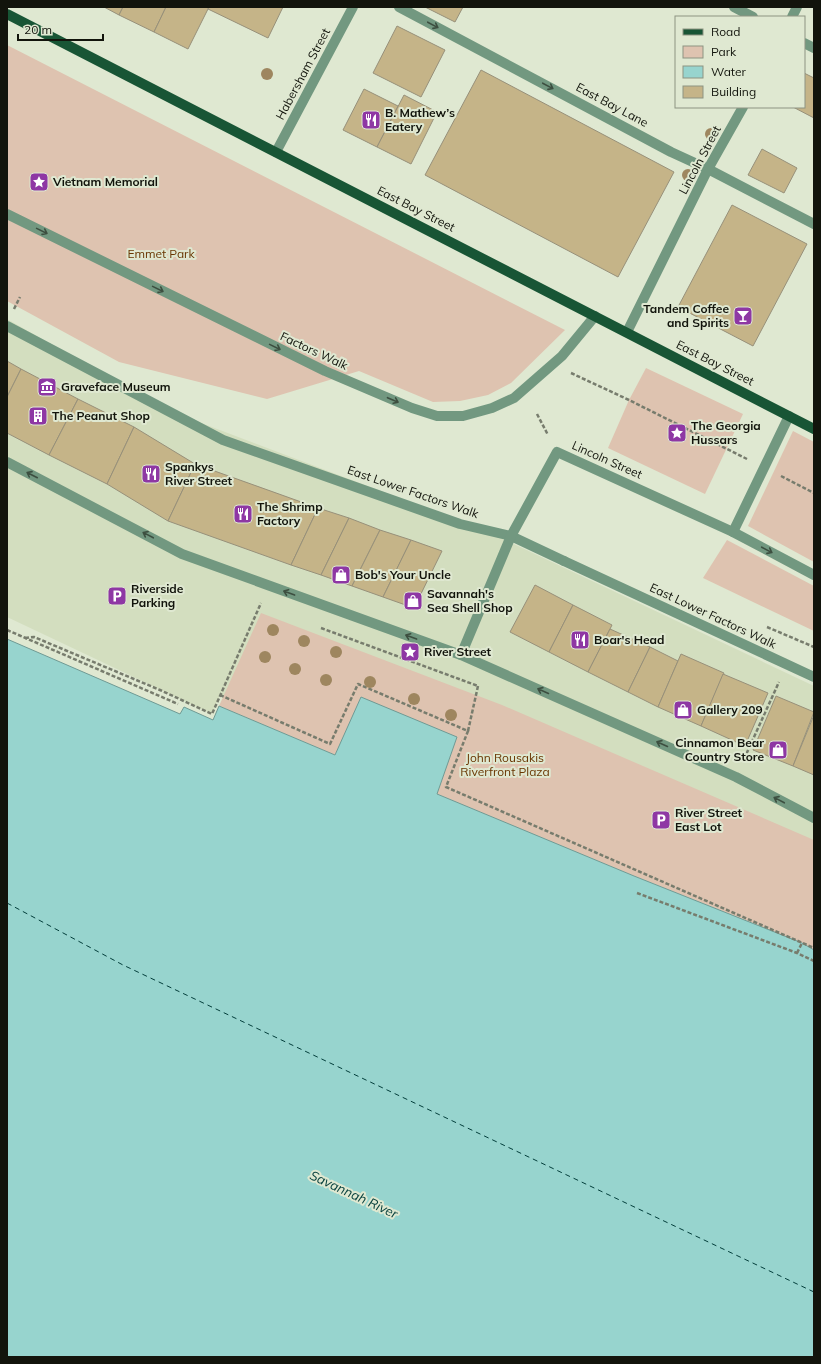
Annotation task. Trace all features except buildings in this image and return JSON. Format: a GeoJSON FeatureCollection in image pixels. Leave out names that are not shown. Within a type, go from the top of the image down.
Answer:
{"type":"FeatureCollection","features":[{"type":"Feature","properties":{"kind":"main road","name":"East Bay Street"},"geometry":{"type":"LineString","coordinates":[[7,14],[814,429]]}},
{"type":"Feature","properties":{"kind":"street","name":"Habersham Street"},"geometry":{"type":"LineString","coordinates":[[276,152],[353,7]]}},
{"type":"Feature","properties":{"kind":"street","name":"East Bay Lane"},"geometry":{"type":"LineString","coordinates":[[399,7],[672,152],[814,224]]}},
{"type":"Feature","properties":{"kind":"street"},"geometry":{"type":"LineString","coordinates":[[734,7],[751,16]]}},
{"type":"Feature","properties":{"kind":"street"},"geometry":{"type":"LineString","coordinates":[[792,16],[797,7]]}},
{"type":"Feature","properties":{"kind":"street"},"geometry":{"type":"LineString","coordinates":[[805,44],[814,48]]}},
{"type":"Feature","properties":{"kind":"street","name":"Lincoln Street"},"geometry":{"type":"LineString","coordinates":[[627,332],[708,169],[742,108]]}},
{"type":"Feature","properties":{"kind":"street","name":"Factors Walk"},"geometry":{"type":"LineString","coordinates":[[7,214],[325,371],[412,408],[436,416],[464,416],[492,408],[514,398],[562,356],[595,316]]}},
{"type":"Feature","properties":{"kind":"street","name":"East Lower Factors Walk"},"geometry":{"type":"LineString","coordinates":[[7,326],[223,440],[460,524],[510,536],[814,677]]}},
{"type":"Feature","properties":{"kind":"street"},"geometry":{"type":"LineString","coordinates":[[789,416],[733,532],[814,575]]}},
{"type":"Feature","properties":{"kind":"street","name":"Lincoln Street"},"geometry":{"type":"LineString","coordinates":[[461,655],[510,536],[557,452],[733,532]]}},
{"type":"Feature","properties":{"kind":"street"},"geometry":{"type":"LineString","coordinates":[[7,462],[182,554],[461,655],[736,777],[814,818]]}},
{"type":"Feature","properties":{"kind":"path"},"geometry":{"type":"LineString","coordinates":[[553,365],[629,400],[814,492]]}},
{"type":"Feature","properties":{"kind":"path"},"geometry":{"type":"LineString","coordinates":[[25,638],[34,637],[160,690],[212,714],[268,585]]}},
{"type":"Feature","properties":{"kind":"path"},"geometry":{"type":"LineString","coordinates":[[254,602],[267,608]]}},
{"type":"Feature","properties":{"kind":"path"},"geometry":{"type":"LineString","coordinates":[[314,625],[486,688]]}},
{"type":"Feature","properties":{"kind":"path"},"geometry":{"type":"LineString","coordinates":[[767,627],[814,647]]}},
{"type":"Feature","properties":{"kind":"path"},"geometry":{"type":"LineString","coordinates":[[7,630],[178,704]]}},
{"type":"Feature","properties":{"kind":"path"},"geometry":{"type":"LineString","coordinates":[[736,777],[786,665]]}},
{"type":"Feature","properties":{"kind":"path"},"geometry":{"type":"LineString","coordinates":[[220,695],[330,744],[358,684],[468,731]]}},
{"type":"Feature","properties":{"kind":"path"},"geometry":{"type":"LineString","coordinates":[[478,686],[468,731],[446,787],[814,948]]}},
{"type":"Feature","properties":{"kind":"path"},"geometry":{"type":"LineString","coordinates":[[637,893],[797,953],[814,962]]}},
{"type":"Feature","properties":{"kind":"path"},"geometry":{"type":"LineString","coordinates":[[797,953],[802,943]]}},
{"type":"Feature","properties":{"kind":"shaded area","name":"River Street"},"geometry":{"type":"Polygon","coordinates":[[[7,319],[167,410],[484,530],[814,686],[814,950],[330,744],[220,695],[212,714],[7,617],[7,319]]]}},
{"type":"Feature","properties":{"kind":"green space","name":"Emmet Park"},"geometry":{"type":"Polygon","coordinates":[[[7,45],[565,330],[511,383],[488,395],[460,401],[433,402],[359,371],[267,399],[119,362],[7,301],[7,45]]]}},
{"type":"Feature","properties":{"kind":"green space"},"geometry":{"type":"Polygon","coordinates":[[[646,368],[743,414],[705,494],[608,448],[629,400],[646,368]]]}},
{"type":"Feature","properties":{"kind":"green space"},"geometry":{"type":"Polygon","coordinates":[[[793,431],[814,442],[814,562],[748,526],[793,431]]]}},
{"type":"Feature","properties":{"kind":"green space"},"geometry":{"type":"Polygon","coordinates":[[[727,540],[814,586],[814,631],[703,578],[727,540]]]}},
{"type":"Feature","properties":{"kind":"green space","name":"John Rousakis Riverfront Plaza"},"geometry":{"type":"Polygon","coordinates":[[[261,613],[502,705],[814,840],[814,950],[802,943],[634,876],[436,794],[362,697],[335,755],[219,706],[261,613]]]}},
{"type":"Feature","properties":{"kind":"water","name":"Savannah River"},"geometry":{"type":"Polygon","coordinates":[[[7,639],[180,714],[184,707],[213,720],[219,706],[335,755],[361,697],[457,737],[437,794],[634,876],[802,943],[814,950],[814,1357],[7,1357],[7,639]]]}},
{"type":"Feature","properties":{"kind":"ferry route"},"geometry":{"type":"LineString","coordinates":[[7,903],[123,965],[814,1292]]}},
{"type":"Feature","properties":{"kind":"place","name":"B. Mathew’s Eatery"},"geometry":{"type":"Point","coordinates":[371,120]}},
{"type":"Feature","properties":{"kind":"place","name":"Vietnam Memorial"},"geometry":{"type":"Point","coordinates":[39,182]}},
{"type":"Feature","properties":{"kind":"place","name":"Tandem Coffee and Spirits"},"geometry":{"type":"Point","coordinates":[743,316]}},
{"type":"Feature","properties":{"kind":"place","name":"Graveface Museum"},"geometry":{"type":"Point","coordinates":[47,387]}},
{"type":"Feature","properties":{"kind":"place","name":"The Peanut Shop"},"geometry":{"type":"Point","coordinates":[38,416]}},
{"type":"Feature","properties":{"kind":"place","name":"The Georgia Hussars"},"geometry":{"type":"Point","coordinates":[677,433]}},
{"type":"Feature","properties":{"kind":"place","name":"Spankys River Street"},"geometry":{"type":"Point","coordinates":[151,474]}},
{"type":"Feature","properties":{"kind":"place","name":"The Shrimp Factory"},"geometry":{"type":"Point","coordinates":[243,514]}},
{"type":"Feature","properties":{"kind":"place","name":"Bob's Your Uncle"},"geometry":{"type":"Point","coordinates":[341,575]}},
{"type":"Feature","properties":{"kind":"place","name":"Riverside Parking"},"geometry":{"type":"Point","coordinates":[117,596]}},
{"type":"Feature","properties":{"kind":"place","name":"Savannah's Sea Shell Shop"},"geometry":{"type":"Point","coordinates":[413,601]}},
{"type":"Feature","properties":{"kind":"place","name":"Boar's Head"},"geometry":{"type":"Point","coordinates":[580,640]}},
{"type":"Feature","properties":{"kind":"place","name":"River Street"},"geometry":{"type":"Point","coordinates":[410,652]}},
{"type":"Feature","properties":{"kind":"place","name":"Gallery 209"},"geometry":{"type":"Point","coordinates":[683,710]}},
{"type":"Feature","properties":{"kind":"place","name":"Cinnamon Bear Country Store"},"geometry":{"type":"Point","coordinates":[778,750]}},
{"type":"Feature","properties":{"kind":"place","name":"River Street East Lot"},"geometry":{"type":"Point","coordinates":[661,820]}}]}
